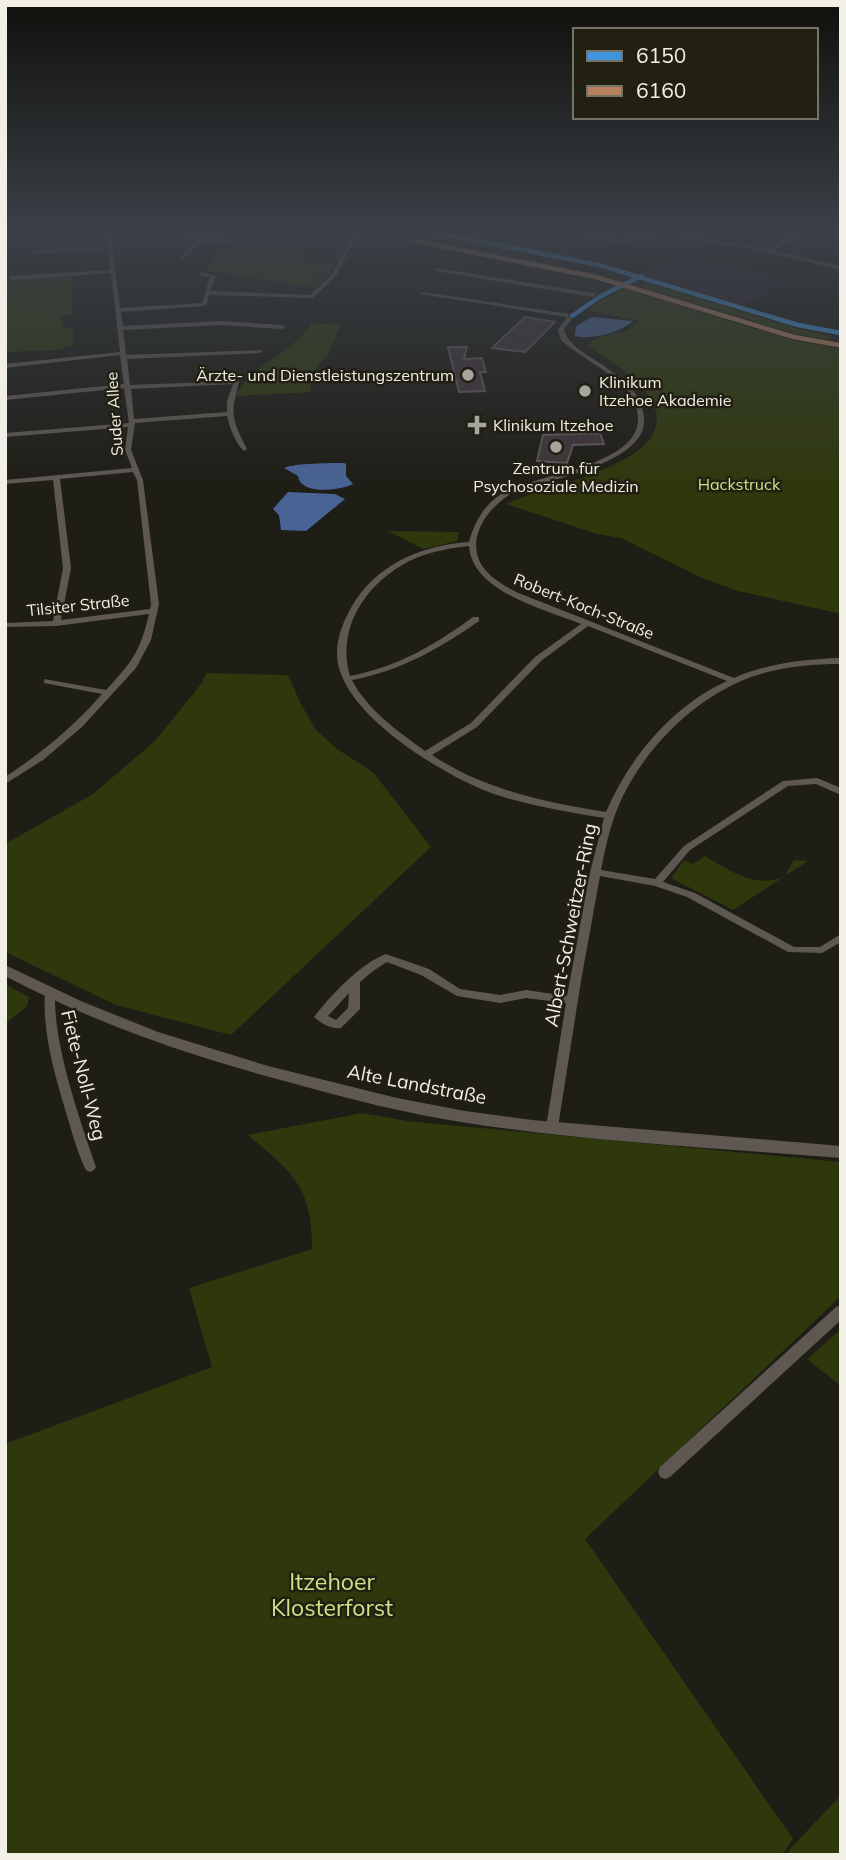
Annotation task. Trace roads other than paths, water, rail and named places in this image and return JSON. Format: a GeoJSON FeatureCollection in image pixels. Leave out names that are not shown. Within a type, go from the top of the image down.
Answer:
{"type":"FeatureCollection","features":[{"type":"Feature","properties":{"kind":"street","name":"Suder Allee"},"geometry":{"type":"LineString","coordinates":[[119,316],[132,423],[128,450],[140,484],[154,611]]}},
{"type":"Feature","properties":{"kind":"street"},"geometry":{"type":"LineString","coordinates":[[572,316],[562,328],[562,337],[633,394],[641,411],[639,430],[628,444],[603,461],[571,474],[526,485],[500,498],[474,530],[471,544],[446,546],[419,553],[391,567],[376,580],[353,608],[342,630],[340,652],[346,679],[358,699],[373,715],[425,755],[462,777],[499,792],[547,805],[610,816]]}},
{"type":"Feature","properties":{"kind":"street"},"geometry":{"type":"LineString","coordinates":[[768,316],[841,333]]}},
{"type":"Feature","properties":{"kind":"street"},"geometry":{"type":"LineString","coordinates":[[120,328],[221,323],[282,327]]}},
{"type":"Feature","properties":{"kind":"street"},"geometry":{"type":"LineString","coordinates":[[5,366],[123,355],[260,351]]}},
{"type":"Feature","properties":{"kind":"street"},"geometry":{"type":"LineString","coordinates":[[5,398],[127,387],[237,382],[229,402],[229,414],[244,449]]}},
{"type":"Feature","properties":{"kind":"street"},"geometry":{"type":"LineString","coordinates":[[5,435],[229,414]]}},
{"type":"Feature","properties":{"kind":"street"},"geometry":{"type":"LineString","coordinates":[[5,482],[136,470]]}},
{"type":"Feature","properties":{"kind":"street"},"geometry":{"type":"LineString","coordinates":[[56,477],[67,568],[57,624]]}},
{"type":"Feature","properties":{"kind":"street","name":"Robert-Koch-Straße"},"geometry":{"type":"LineString","coordinates":[[471,544],[476,562],[499,586],[528,601],[734,681]]}},
{"type":"Feature","properties":{"kind":"street"},"geometry":{"type":"LineString","coordinates":[[8,776],[69,734],[133,666],[147,640],[154,611]]}},
{"type":"Feature","properties":{"kind":"street","name":"Tilsiter Straße"},"geometry":{"type":"LineString","coordinates":[[5,625],[57,624],[154,611]]}},
{"type":"Feature","properties":{"kind":"street"},"geometry":{"type":"LineString","coordinates":[[346,679],[414,660],[445,643],[476,619]]}},
{"type":"Feature","properties":{"kind":"street"},"geometry":{"type":"LineString","coordinates":[[425,755],[474,725],[538,659],[586,624]]}},
{"type":"Feature","properties":{"kind":"street","name":"Albert-Schweitzer-Ring"},"geometry":{"type":"LineString","coordinates":[[552,1127],[571,1000],[595,872],[610,816],[626,782],[648,749],[692,709],[734,681],[786,666],[841,661]]}},
{"type":"Feature","properties":{"kind":"street"},"geometry":{"type":"LineString","coordinates":[[47,681],[109,693]]}},
{"type":"Feature","properties":{"kind":"street"},"geometry":{"type":"LineString","coordinates":[[657,883],[687,848],[786,782],[817,781],[841,792]]}},
{"type":"Feature","properties":{"kind":"street"},"geometry":{"type":"LineString","coordinates":[[595,872],[657,883],[699,898],[792,950],[822,950],[841,937]]}},
{"type":"Feature","properties":{"kind":"street"},"geometry":{"type":"LineString","coordinates":[[355,983],[386,958],[425,972],[457,992],[500,999],[528,995],[571,1000]]}},
{"type":"Feature","properties":{"kind":"street","name":"Alte Landstraße"},"geometry":{"type":"LineString","coordinates":[[5,970],[50,992],[171,1042],[265,1071],[421,1109],[552,1127],[841,1152]]}},
{"type":"Feature","properties":{"kind":"street","name":"Fiete-Noll-Weg"},"geometry":{"type":"LineString","coordinates":[[50,992],[47,1001],[57,1053],[90,1167]]}},
{"type":"Feature","properties":{"kind":"street"},"geometry":{"type":"LineString","coordinates":[[666,1472],[841,1311]]}},
{"type":"Feature","properties":{"kind":"water"},"geometry":{"type":"Polygon","coordinates":[[[592,317],[633,321],[605,335],[575,336],[576,326],[592,317]]]}},
{"type":"Feature","properties":{"kind":"water"},"geometry":{"type":"Polygon","coordinates":[[[344,463],[346,476],[353,484],[330,490],[306,486],[300,482],[298,476],[284,468],[304,464],[344,463]]]}},
{"type":"Feature","properties":{"kind":"water"},"geometry":{"type":"Polygon","coordinates":[[[288,492],[335,494],[345,499],[306,531],[281,530],[279,515],[273,509],[288,492]]]}},
{"type":"Feature","properties":{"kind":"place","name":"Ärzte- und Dienstleistungszentrum"},"geometry":{"type":"Point","coordinates":[468,375]}},
{"type":"Feature","properties":{"kind":"place","name":"Klinikum Itzehoe Akademie"},"geometry":{"type":"Point","coordinates":[585,391]}},
{"type":"Feature","properties":{"kind":"place","name":"Klinikum Itzehoe"},"geometry":{"type":"Point","coordinates":[477,425]}},
{"type":"Feature","properties":{"kind":"place","name":"Zentrum für Psychosoziale Medizin"},"geometry":{"type":"Point","coordinates":[556,447]}},
{"type":"Feature","properties":{"kind":"park label","name":"Hackstruck"},"geometry":{"type":"Point","coordinates":[739,484]}},
{"type":"Feature","properties":{"kind":"park label","name":"Itzehoer Klosterforst"},"geometry":{"type":"Point","coordinates":[332,1595]}}]}
